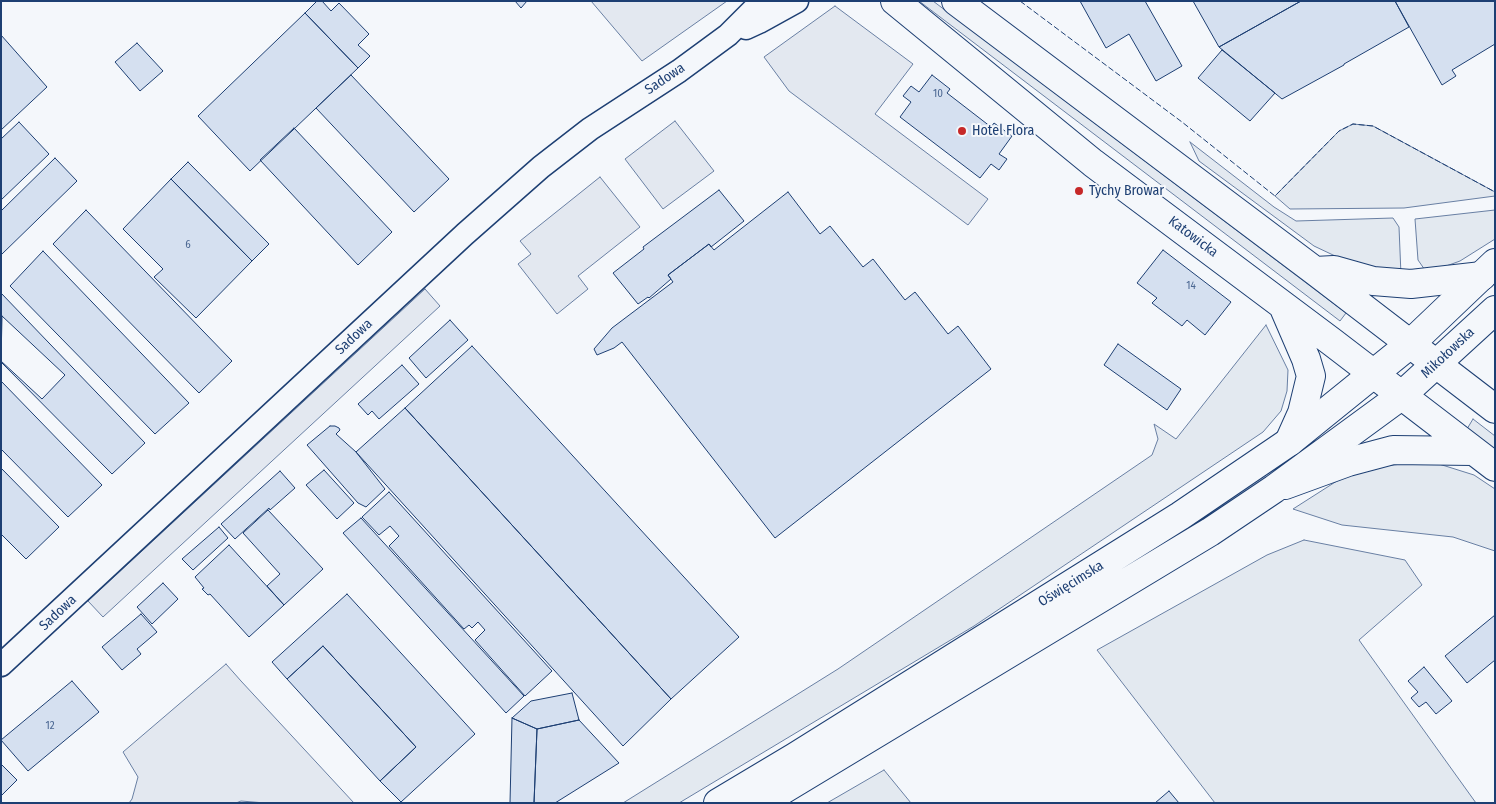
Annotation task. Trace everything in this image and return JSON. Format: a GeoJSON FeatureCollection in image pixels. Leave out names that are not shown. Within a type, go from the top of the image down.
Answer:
{"type":"FeatureCollection","features":[{"type":"Feature","properties":{"kind":"main road","name":"Katowicka"},"geometry":{"type":"LineString","coordinates":[[895,1],[1094,162],[1495,467]]}},
{"type":"Feature","properties":{"kind":"main road"},"geometry":{"type":"LineString","coordinates":[[956,1],[1495,409]]}},
{"type":"Feature","properties":{"kind":"main road"},"geometry":{"type":"LineString","coordinates":[[1315,271],[1334,270],[1373,281],[1412,284],[1488,270]]}},
{"type":"Feature","properties":{"kind":"main road"},"geometry":{"type":"LineString","coordinates":[[1409,345],[1488,270]]}},
{"type":"Feature","properties":{"kind":"main road"},"geometry":{"type":"LineString","coordinates":[[1282,304],[1306,359],[1311,376],[1302,413],[1288,442]]}},
{"type":"Feature","properties":{"kind":"main road","name":"Mikołowska"},"geometry":{"type":"LineString","coordinates":[[1401,396],[1495,310]]}},
{"type":"Feature","properties":{"kind":"main road","name":"Oświęcimska"},"geometry":{"type":"LineString","coordinates":[[718,803],[1180,516],[1288,442],[1409,345]]}},
{"type":"Feature","properties":{"kind":"main road","name":"Oświęcimska"},"geometry":{"type":"LineString","coordinates":[[761,803],[1210,532],[1274,489],[1401,396]]}},
{"type":"Feature","properties":{"kind":"main road"},"geometry":{"type":"LineString","coordinates":[[1274,489],[1348,462],[1393,450],[1473,451]]}},
{"type":"Feature","properties":{"kind":"street","name":"Sadowa"},"geometry":{"type":"LineString","coordinates":[[1,665],[465,234],[541,167],[590,129],[679,71],[728,35],[754,9],[765,1]]}},
{"type":"Feature","properties":{"kind":"street","name":"Sadowa"},"geometry":{"type":"LineString","coordinates":[[728,35],[759,22],[797,1]]}},
{"type":"Feature","properties":{"kind":"shaded area"},"geometry":{"type":"Polygon","coordinates":[[[591,1],[727,1],[642,61],[591,1]]]}},
{"type":"Feature","properties":{"kind":"shaded area"},"geometry":{"type":"Polygon","coordinates":[[[919,1],[933,1],[1346,313],[1340,321],[919,1]]]}},
{"type":"Feature","properties":{"kind":"shaded area"},"geometry":{"type":"Polygon","coordinates":[[[835,6],[913,64],[875,114],[988,199],[968,225],[789,91],[764,57],[835,6]]]}},
{"type":"Feature","properties":{"kind":"shaded area"},"geometry":{"type":"Polygon","coordinates":[[[675,121],[714,171],[663,209],[625,159],[675,121]]]}},
{"type":"Feature","properties":{"kind":"shaded area"},"geometry":{"type":"Polygon","coordinates":[[[1353,124],[1373,126],[1495,192],[1495,196],[1404,208],[1290,209],[1275,196],[1339,131],[1353,124]]]}},
{"type":"Feature","properties":{"kind":"shaded area"},"geometry":{"type":"Polygon","coordinates":[[[1190,142],[1274,207],[1296,221],[1393,218],[1399,227],[1401,275],[1350,263],[1314,246],[1199,161],[1190,142]]]}},
{"type":"Feature","properties":{"kind":"shaded area"},"geometry":{"type":"Polygon","coordinates":[[[600,177],[640,227],[578,276],[588,289],[557,314],[518,264],[531,254],[520,241],[600,177]]]}},
{"type":"Feature","properties":{"kind":"shaded area"},"geometry":{"type":"Polygon","coordinates":[[[1495,210],[1495,239],[1460,261],[1427,273],[1418,260],[1415,219],[1495,210]]]}},
{"type":"Feature","properties":{"kind":"shaded area"},"geometry":{"type":"Polygon","coordinates":[[[425,289],[440,306],[103,617],[88,601],[425,289]]]}},
{"type":"Feature","properties":{"kind":"shaded area"},"geometry":{"type":"Polygon","coordinates":[[[1266,325],[1288,370],[1287,391],[1281,411],[1263,432],[974,626],[679,803],[623,803],[838,669],[1152,455],[1158,439],[1154,424],[1176,439],[1266,325]]]}},
{"type":"Feature","properties":{"kind":"shaded area"},"geometry":{"type":"Polygon","coordinates":[[[1473,419],[1495,436],[1495,450],[1467,429],[1473,419]]]}},
{"type":"Feature","properties":{"kind":"shaded area"},"geometry":{"type":"Polygon","coordinates":[[[1420,462],[1439,464],[1474,475],[1495,489],[1495,551],[1453,537],[1342,525],[1293,509],[1340,479],[1375,467],[1420,462]]]}},
{"type":"Feature","properties":{"kind":"shaded area"},"geometry":{"type":"Polygon","coordinates":[[[1304,540],[1405,560],[1422,585],[1359,640],[1476,803],[1215,803],[1097,650],[1267,555],[1304,540]]]}},
{"type":"Feature","properties":{"kind":"shaded area"},"geometry":{"type":"Polygon","coordinates":[[[226,664],[354,803],[265,803],[241,801],[236,803],[129,803],[132,799],[138,777],[123,752],[226,664]]]}},
{"type":"Feature","properties":{"kind":"shaded area"},"geometry":{"type":"Polygon","coordinates":[[[884,770],[911,803],[827,803],[884,770]]]}},
{"type":"Feature","properties":{"kind":"building"},"geometry":{"type":"Polygon","coordinates":[[[317,1],[322,1],[331,11],[339,3],[369,34],[358,45],[370,56],[358,68],[305,13],[317,1]]]}},
{"type":"Feature","properties":{"kind":"building"},"geometry":{"type":"Polygon","coordinates":[[[515,1],[527,1],[521,8],[515,1]]]}},
{"type":"Feature","properties":{"kind":"building"},"geometry":{"type":"Polygon","coordinates":[[[1080,1],[1145,1],[1182,66],[1156,81],[1129,34],[1106,48],[1080,1]]]}},
{"type":"Feature","properties":{"kind":"building"},"geometry":{"type":"Polygon","coordinates":[[[1193,1],[1301,1],[1219,47],[1193,1]]]}},
{"type":"Feature","properties":{"kind":"building"},"geometry":{"type":"Polygon","coordinates":[[[1301,1],[1395,1],[1409,27],[1282,99],[1219,47],[1301,1]]]}},
{"type":"Feature","properties":{"kind":"building"},"geometry":{"type":"Polygon","coordinates":[[[1395,1],[1495,1],[1495,44],[1452,70],[1456,76],[1442,85],[1395,1]]]}},
{"type":"Feature","properties":{"kind":"building"},"geometry":{"type":"Polygon","coordinates":[[[305,13],[358,68],[250,171],[198,116],[305,13]]]}},
{"type":"Feature","properties":{"kind":"building"},"geometry":{"type":"Polygon","coordinates":[[[1,35],[47,87],[1,130],[1,35]]]}},
{"type":"Feature","properties":{"kind":"building"},"geometry":{"type":"Polygon","coordinates":[[[137,43],[163,71],[140,91],[115,62],[137,43]]]}},
{"type":"Feature","properties":{"kind":"building"},"geometry":{"type":"Polygon","coordinates":[[[1222,50],[1275,93],[1250,121],[1198,78],[1222,50]]]}},
{"type":"Feature","properties":{"kind":"building"},"geometry":{"type":"Polygon","coordinates":[[[351,75],[449,179],[414,212],[316,108],[351,75]]]}},
{"type":"Feature","properties":{"kind":"building","name":"Hotel Flora"},"geometry":{"type":"Polygon","coordinates":[[[932,75],[950,89],[947,93],[991,127],[994,123],[1012,136],[999,154],[1007,159],[999,170],[991,164],[980,178],[900,117],[911,102],[903,96],[911,86],[919,92],[932,75]]]}},
{"type":"Feature","properties":{"kind":"building"},"geometry":{"type":"Polygon","coordinates":[[[19,122],[49,154],[1,200],[1,139],[19,122]]]}},
{"type":"Feature","properties":{"kind":"building"},"geometry":{"type":"Polygon","coordinates":[[[294,128],[392,232],[358,265],[260,160],[294,128]]]}},
{"type":"Feature","properties":{"kind":"building"},"geometry":{"type":"Polygon","coordinates":[[[55,158],[77,181],[1,255],[1,211],[55,158]]]}},
{"type":"Feature","properties":{"kind":"building"},"geometry":{"type":"Polygon","coordinates":[[[188,162],[269,244],[252,261],[171,179],[188,162]]]}},
{"type":"Feature","properties":{"kind":"building"},"geometry":{"type":"Polygon","coordinates":[[[171,179],[252,261],[196,318],[154,277],[163,269],[123,229],[171,179]]]}},
{"type":"Feature","properties":{"kind":"building"},"geometry":{"type":"Polygon","coordinates":[[[719,190],[744,221],[711,247],[709,244],[668,275],[671,279],[649,298],[638,304],[613,273],[644,249],[643,247],[719,190]]]}},
{"type":"Feature","properties":{"kind":"building"},"geometry":{"type":"Polygon","coordinates":[[[788,192],[820,234],[830,226],[863,267],[873,259],[905,300],[915,292],[948,334],[958,326],[991,369],[775,538],[622,342],[614,348],[597,355],[594,349],[612,328],[673,282],[668,275],[709,244],[714,250],[788,192]]]}},
{"type":"Feature","properties":{"kind":"building"},"geometry":{"type":"Polygon","coordinates":[[[86,210],[232,361],[199,393],[53,244],[86,210]]]}},
{"type":"Feature","properties":{"kind":"building"},"geometry":{"type":"Polygon","coordinates":[[[1163,250],[1231,302],[1205,335],[1187,320],[1182,326],[1152,303],[1157,298],[1137,283],[1163,250]]]}},
{"type":"Feature","properties":{"kind":"building"},"geometry":{"type":"Polygon","coordinates":[[[43,251],[189,403],[155,434],[10,286],[43,251]]]}},
{"type":"Feature","properties":{"kind":"building"},"geometry":{"type":"Polygon","coordinates":[[[1,293],[145,443],[112,474],[1,362],[1,293]]]}},
{"type":"Feature","properties":{"kind":"building"},"geometry":{"type":"Polygon","coordinates":[[[2,316],[65,375],[42,399],[1,361],[2,316]]]}},
{"type":"Feature","properties":{"kind":"building"},"geometry":{"type":"Polygon","coordinates":[[[450,320],[468,340],[426,378],[409,358],[450,320]]]}},
{"type":"Feature","properties":{"kind":"building"},"geometry":{"type":"Polygon","coordinates":[[[1118,344],[1181,389],[1167,410],[1104,365],[1118,344]]]}},
{"type":"Feature","properties":{"kind":"building"},"geometry":{"type":"Polygon","coordinates":[[[472,346],[739,637],[671,699],[405,408],[472,346]]]}},
{"type":"Feature","properties":{"kind":"building"},"geometry":{"type":"Polygon","coordinates":[[[402,365],[419,384],[379,419],[372,411],[368,415],[358,404],[402,365]]]}},
{"type":"Feature","properties":{"kind":"building"},"geometry":{"type":"Polygon","coordinates":[[[1,381],[102,485],[68,517],[1,449],[1,381]]]}},
{"type":"Feature","properties":{"kind":"building"},"geometry":{"type":"Polygon","coordinates":[[[405,408],[671,699],[623,746],[356,452],[405,408]]]}},
{"type":"Feature","properties":{"kind":"building"},"geometry":{"type":"Polygon","coordinates":[[[330,426],[339,428],[340,430],[336,434],[356,452],[385,489],[366,507],[358,503],[307,445],[330,426]]]}},
{"type":"Feature","properties":{"kind":"building"},"geometry":{"type":"Polygon","coordinates":[[[1,468],[59,527],[26,559],[1,534],[1,468]]]}},
{"type":"Feature","properties":{"kind":"building"},"geometry":{"type":"Polygon","coordinates":[[[324,470],[354,503],[337,519],[306,485],[324,470]]]}},
{"type":"Feature","properties":{"kind":"building"},"geometry":{"type":"Polygon","coordinates":[[[280,471],[295,488],[270,510],[269,508],[235,539],[221,524],[280,471]]]}},
{"type":"Feature","properties":{"kind":"building"},"geometry":{"type":"Polygon","coordinates":[[[389,492],[552,671],[525,696],[475,640],[485,630],[478,622],[472,628],[469,625],[464,629],[389,546],[399,536],[390,526],[379,535],[362,517],[389,492]]]}},
{"type":"Feature","properties":{"kind":"building"},"geometry":{"type":"Polygon","coordinates":[[[268,510],[323,569],[284,605],[267,586],[280,574],[243,533],[268,510]]]}},
{"type":"Feature","properties":{"kind":"building"},"geometry":{"type":"Polygon","coordinates":[[[361,518],[524,696],[506,713],[343,533],[361,518]]]}},
{"type":"Feature","properties":{"kind":"building"},"geometry":{"type":"Polygon","coordinates":[[[219,527],[228,538],[193,570],[182,559],[219,527]]]}},
{"type":"Feature","properties":{"kind":"building"},"geometry":{"type":"Polygon","coordinates":[[[229,545],[284,605],[249,637],[210,594],[208,595],[202,589],[204,588],[195,577],[229,545]]]}},
{"type":"Feature","properties":{"kind":"building"},"geometry":{"type":"Polygon","coordinates":[[[163,583],[178,599],[152,624],[137,607],[163,583]]]}},
{"type":"Feature","properties":{"kind":"building"},"geometry":{"type":"Polygon","coordinates":[[[347,594],[475,734],[401,802],[380,781],[416,747],[323,646],[287,679],[272,662],[347,594]]]}},
{"type":"Feature","properties":{"kind":"building"},"geometry":{"type":"Polygon","coordinates":[[[141,614],[157,632],[137,649],[141,654],[122,670],[102,647],[141,614]]]}},
{"type":"Feature","properties":{"kind":"building"},"geometry":{"type":"Polygon","coordinates":[[[1495,615],[1495,660],[1467,683],[1445,656],[1495,615]]]}},
{"type":"Feature","properties":{"kind":"building"},"geometry":{"type":"Polygon","coordinates":[[[323,646],[416,747],[380,781],[287,679],[323,646]]]}},
{"type":"Feature","properties":{"kind":"building"},"geometry":{"type":"Polygon","coordinates":[[[1424,667],[1452,701],[1436,714],[1426,702],[1419,707],[1411,698],[1418,692],[1408,681],[1424,667]]]}},
{"type":"Feature","properties":{"kind":"building"},"geometry":{"type":"Polygon","coordinates":[[[72,681],[99,712],[28,771],[1,740],[72,681]]]}},
{"type":"Feature","properties":{"kind":"building"},"geometry":{"type":"Polygon","coordinates":[[[572,693],[579,720],[537,729],[512,718],[531,701],[572,693]]]}},
{"type":"Feature","properties":{"kind":"building"},"geometry":{"type":"Polygon","coordinates":[[[512,718],[537,729],[534,803],[510,803],[512,718]]]}},
{"type":"Feature","properties":{"kind":"building"},"geometry":{"type":"Polygon","coordinates":[[[579,720],[619,763],[555,803],[534,803],[537,729],[579,720]]]}},
{"type":"Feature","properties":{"kind":"building"},"geometry":{"type":"Polygon","coordinates":[[[1,764],[17,780],[1,796],[1,764]]]}},
{"type":"Feature","properties":{"kind":"building"},"geometry":{"type":"Polygon","coordinates":[[[1169,791],[1179,803],[1155,803],[1169,791]]]}},
{"type":"Feature","properties":{"kind":"fence"},"geometry":{"type":"LineString","coordinates":[[1020,1],[1182,122],[1275,196],[1339,131],[1353,124],[1373,126],[1495,192]]}},
{"type":"Feature","properties":{"kind":"place","name":"Hotel Flora"},"geometry":{"type":"Point","coordinates":[962,131]}},
{"type":"Feature","properties":{"kind":"place","name":"Tychy Browar"},"geometry":{"type":"Point","coordinates":[1079,191]}}]}
